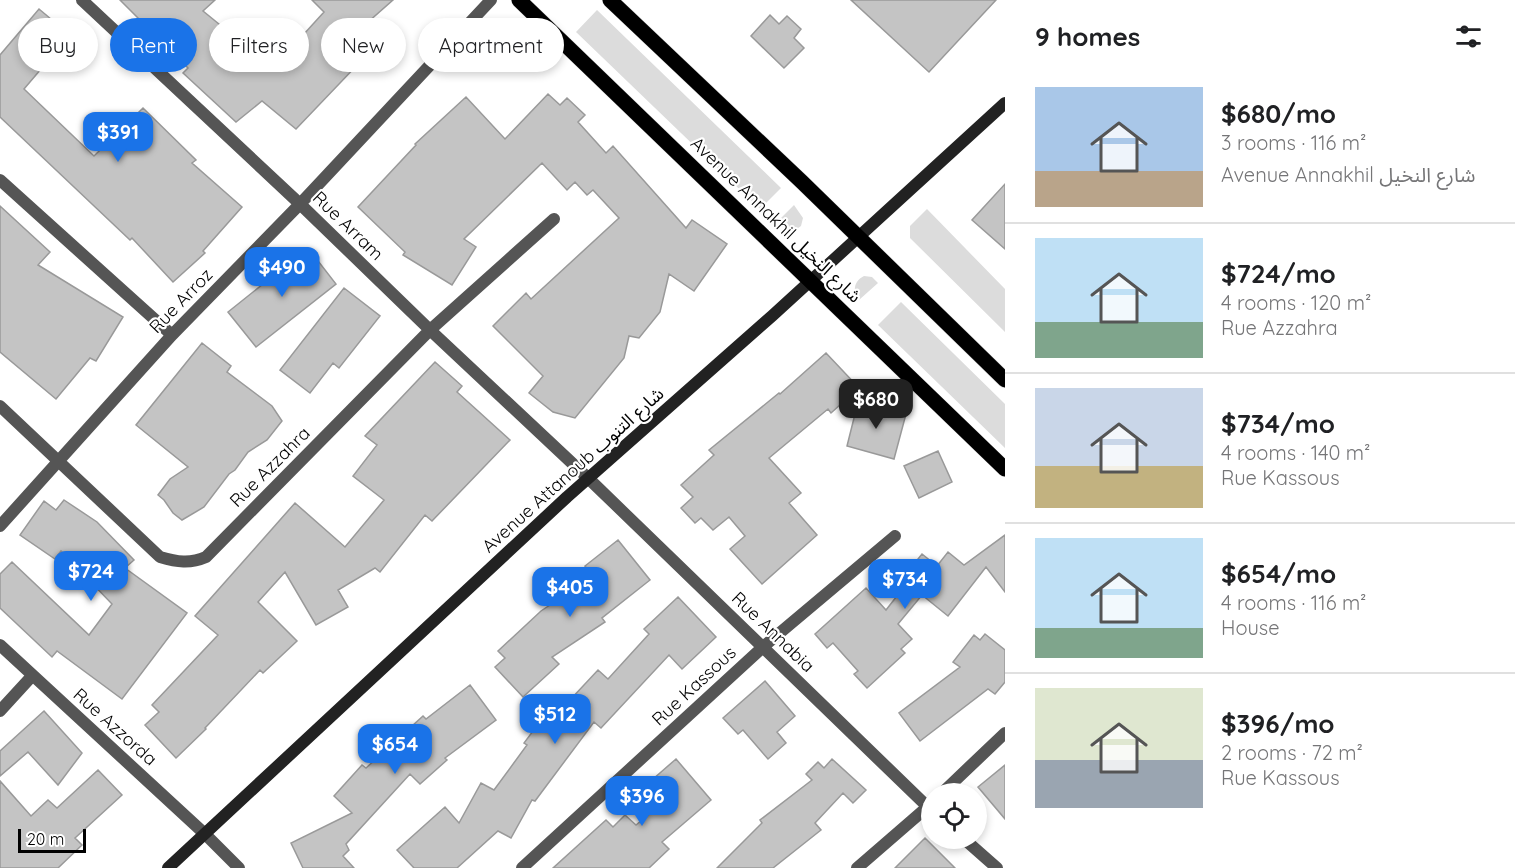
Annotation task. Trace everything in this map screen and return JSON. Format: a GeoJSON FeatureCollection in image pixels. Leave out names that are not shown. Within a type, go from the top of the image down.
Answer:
{"type":"FeatureCollection","features":[{"type":"Feature","properties":{"kind":"main road","name":"Avenue Annakhil شارع النخيل"},"geometry":{"type":"LineString","coordinates":[[519,0],[1005,469]]}},
{"type":"Feature","properties":{"kind":"main road"},"geometry":{"type":"LineString","coordinates":[[610,0],[1003,374]]}},
{"type":"Feature","properties":{"kind":"street","name":"Rue Arram"},"geometry":{"type":"LineString","coordinates":[[82,0],[589,479]]}},
{"type":"Feature","properties":{"kind":"street","name":"Rue Arroz"},"geometry":{"type":"LineString","coordinates":[[0,526],[172,335],[300,204],[491,0]]}},
{"type":"Feature","properties":{"kind":"street","name":"Avenue Attanoub شارع التنوب"},"geometry":{"type":"LineString","coordinates":[[168,868],[433,621],[1005,103]]}},
{"type":"Feature","properties":{"kind":"street"},"geometry":{"type":"LineString","coordinates":[[0,180],[172,335]]}},
{"type":"Feature","properties":{"kind":"street","name":"Rue Azzahra"},"geometry":{"type":"LineString","coordinates":[[0,406],[160,557],[177,562],[198,561],[206,557],[430,330],[554,219]]}},
{"type":"Feature","properties":{"kind":"street","name":"Rue Annabia"},"geometry":{"type":"LineString","coordinates":[[589,479],[921,798]]}},
{"type":"Feature","properties":{"kind":"street","name":"Rue Kassous"},"geometry":{"type":"LineString","coordinates":[[522,868],[763,647],[895,536]]}},
{"type":"Feature","properties":{"kind":"street","name":"Rue Azzorda"},"geometry":{"type":"LineString","coordinates":[[0,645],[239,868]]}},
{"type":"Feature","properties":{"kind":"street"},"geometry":{"type":"LineString","coordinates":[[0,711],[32,676]]}},
{"type":"Feature","properties":{"kind":"street"},"geometry":{"type":"LineString","coordinates":[[953,783],[1005,733]]}},
{"type":"Feature","properties":{"kind":"street"},"geometry":{"type":"LineString","coordinates":[[857,868],[921,815]]}},
{"type":"Feature","properties":{"kind":"street"},"geometry":{"type":"LineString","coordinates":[[975,849],[997,868]]}},
{"type":"Feature","properties":{"kind":"shaded area"},"geometry":{"type":"Polygon","coordinates":[[[597,10],[781,188],[760,209],[576,32],[597,10]]]}},
{"type":"Feature","properties":{"kind":"shaded area"},"geometry":{"type":"Polygon","coordinates":[[[794,205],[803,218],[801,226],[792,229],[779,220],[794,205]]]}},
{"type":"Feature","properties":{"kind":"shaded area"},"geometry":{"type":"Polygon","coordinates":[[[927,209],[1005,289],[1005,332],[910,238],[910,226],[927,209]]]}},
{"type":"Feature","properties":{"kind":"shaded area"},"geometry":{"type":"Polygon","coordinates":[[[864,276],[872,277],[878,283],[859,300],[855,293],[855,286],[864,276]]]}},
{"type":"Feature","properties":{"kind":"shaded area"},"geometry":{"type":"Polygon","coordinates":[[[901,302],[1005,404],[1005,448],[878,325],[901,302]]]}},
{"type":"Feature","properties":{"kind":"building"},"geometry":{"type":"Polygon","coordinates":[[[120,0],[215,0],[203,11],[212,18],[209,18],[209,72],[309,72],[309,28],[324,12],[312,0],[393,0],[373,18],[321,18],[321,72],[350,72],[296,129],[262,101],[236,122],[183,73],[197,72],[197,18],[138,18],[120,0]]]}},
{"type":"Feature","properties":{"kind":"building"},"geometry":{"type":"Polygon","coordinates":[[[851,0],[996,0],[929,72],[851,0]]]}},
{"type":"Feature","properties":{"kind":"building"},"geometry":{"type":"Polygon","coordinates":[[[39,9],[50,18],[31,18],[39,9]]]}},
{"type":"Feature","properties":{"kind":"building"},"geometry":{"type":"Polygon","coordinates":[[[770,15],[779,24],[787,16],[801,29],[794,38],[804,48],[784,68],[751,36],[770,15]]]}},
{"type":"Feature","properties":{"kind":"building"},"geometry":{"type":"Polygon","coordinates":[[[18,34],[18,72],[38,72],[24,89],[94,156],[143,108],[196,160],[192,163],[242,207],[203,251],[205,253],[173,282],[132,238],[130,240],[0,117],[0,55],[18,34]]]}},
{"type":"Feature","properties":{"kind":"building"},"geometry":{"type":"Polygon","coordinates":[[[548,94],[560,105],[567,98],[585,115],[578,122],[606,153],[613,146],[686,228],[692,220],[727,244],[694,291],[669,274],[660,312],[639,338],[629,336],[624,358],[575,418],[553,412],[529,393],[543,376],[493,326],[526,293],[531,299],[619,218],[593,190],[587,195],[575,182],[567,190],[542,163],[464,239],[476,247],[452,285],[403,255],[405,252],[358,207],[415,144],[466,97],[505,139],[548,94]]]}},
{"type":"Feature","properties":{"kind":"building"},"geometry":{"type":"Polygon","coordinates":[[[1005,184],[1005,249],[972,220],[1005,184]]]}},
{"type":"Feature","properties":{"kind":"building"},"geometry":{"type":"Polygon","coordinates":[[[0,206],[50,252],[38,265],[123,317],[96,361],[90,358],[56,399],[0,352],[0,206]]]}},
{"type":"Feature","properties":{"kind":"building"},"geometry":{"type":"Polygon","coordinates":[[[308,248],[336,284],[256,347],[228,312],[308,248]]]}},
{"type":"Feature","properties":{"kind":"building"},"geometry":{"type":"Polygon","coordinates":[[[344,288],[380,316],[339,368],[333,363],[310,393],[280,370],[344,288]]]}},
{"type":"Feature","properties":{"kind":"building"},"geometry":{"type":"Polygon","coordinates":[[[202,343],[231,366],[227,372],[272,406],[282,421],[267,440],[248,452],[204,507],[182,520],[158,495],[170,479],[188,467],[136,425],[202,343]]]}},
{"type":"Feature","properties":{"kind":"building"},"geometry":{"type":"Polygon","coordinates":[[[826,353],[859,388],[831,413],[828,409],[769,458],[801,493],[789,503],[817,535],[762,584],[730,549],[745,536],[729,517],[713,530],[701,518],[695,523],[681,508],[693,497],[681,485],[714,455],[709,450],[780,394],[826,353]]]}},
{"type":"Feature","properties":{"kind":"building"},"geometry":{"type":"Polygon","coordinates":[[[435,362],[462,386],[457,392],[510,440],[432,521],[425,515],[380,572],[375,568],[338,590],[348,607],[316,625],[285,572],[258,602],[297,641],[263,673],[260,670],[176,758],[145,725],[159,712],[152,705],[218,635],[195,616],[295,503],[345,547],[384,500],[353,476],[377,445],[365,436],[435,362]]]}},
{"type":"Feature","properties":{"kind":"building"},"geometry":{"type":"Polygon","coordinates":[[[858,402],[906,414],[894,459],[847,446],[858,402]]]}},
{"type":"Feature","properties":{"kind":"building"},"geometry":{"type":"Polygon","coordinates":[[[938,451],[952,482],[919,498],[904,466],[938,451]]]}},
{"type":"Feature","properties":{"kind":"building"},"geometry":{"type":"Polygon","coordinates":[[[64,500],[97,522],[134,560],[125,568],[187,613],[122,699],[57,651],[52,657],[0,608],[0,574],[12,562],[89,635],[112,604],[61,551],[55,559],[20,535],[44,501],[56,510],[64,500]]]}},
{"type":"Feature","properties":{"kind":"building"},"geometry":{"type":"Polygon","coordinates":[[[1005,535],[1005,592],[986,567],[948,616],[922,595],[898,624],[912,639],[901,649],[905,653],[867,688],[854,674],[858,671],[833,643],[827,648],[815,634],[866,588],[886,610],[911,578],[906,574],[922,554],[937,566],[948,552],[964,565],[1005,535]]]}},
{"type":"Feature","properties":{"kind":"building"},"geometry":{"type":"Polygon","coordinates":[[[618,540],[650,580],[602,618],[605,622],[552,657],[559,664],[523,697],[495,667],[505,658],[498,651],[541,611],[593,576],[585,566],[618,540]]]}},
{"type":"Feature","properties":{"kind":"building"},"geometry":{"type":"Polygon","coordinates":[[[678,597],[716,637],[682,669],[669,655],[601,728],[594,722],[535,801],[532,800],[511,838],[498,831],[457,868],[414,868],[397,850],[445,807],[459,823],[481,783],[494,790],[527,745],[524,743],[548,711],[555,716],[598,670],[608,679],[649,634],[644,629],[678,597]]]}},
{"type":"Feature","properties":{"kind":"building"},"geometry":{"type":"Polygon","coordinates":[[[985,634],[1005,650],[1005,682],[995,694],[988,689],[920,741],[899,713],[960,667],[953,662],[974,635],[980,640],[985,634]]]}},
{"type":"Feature","properties":{"kind":"building"},"geometry":{"type":"Polygon","coordinates":[[[765,681],[795,716],[777,732],[786,743],[768,759],[743,730],[738,734],[723,718],[765,681]]]}},
{"type":"Feature","properties":{"kind":"building"},"geometry":{"type":"Polygon","coordinates":[[[470,685],[496,720],[445,758],[447,760],[420,784],[410,774],[346,844],[349,850],[343,856],[354,868],[303,868],[291,843],[352,813],[334,796],[362,765],[366,768],[423,716],[426,719],[470,685]]]}},
{"type":"Feature","properties":{"kind":"building"},"geometry":{"type":"Polygon","coordinates":[[[44,711],[82,753],[58,785],[28,752],[0,776],[0,751],[44,711]]]}},
{"type":"Feature","properties":{"kind":"building"},"geometry":{"type":"Polygon","coordinates":[[[676,759],[711,800],[662,842],[669,849],[649,868],[553,868],[606,820],[613,827],[625,815],[636,825],[661,804],[645,786],[676,759]]]}},
{"type":"Feature","properties":{"kind":"building"},"geometry":{"type":"Polygon","coordinates":[[[832,759],[866,790],[853,803],[843,793],[815,823],[821,830],[773,868],[717,868],[762,823],[760,820],[812,780],[806,774],[818,762],[824,768],[832,759]]]}},
{"type":"Feature","properties":{"kind":"building"},"geometry":{"type":"Polygon","coordinates":[[[1005,765],[1005,819],[987,798],[987,783],[983,783],[1005,765]]]}},
{"type":"Feature","properties":{"kind":"building"},"geometry":{"type":"Polygon","coordinates":[[[98,770],[122,795],[75,838],[82,845],[58,868],[0,868],[0,781],[31,816],[48,800],[57,808],[98,770]]]}},
{"type":"Feature","properties":{"kind":"building"},"geometry":{"type":"Polygon","coordinates":[[[921,842],[921,849],[936,849],[955,868],[895,868],[921,842]]]}}]}
